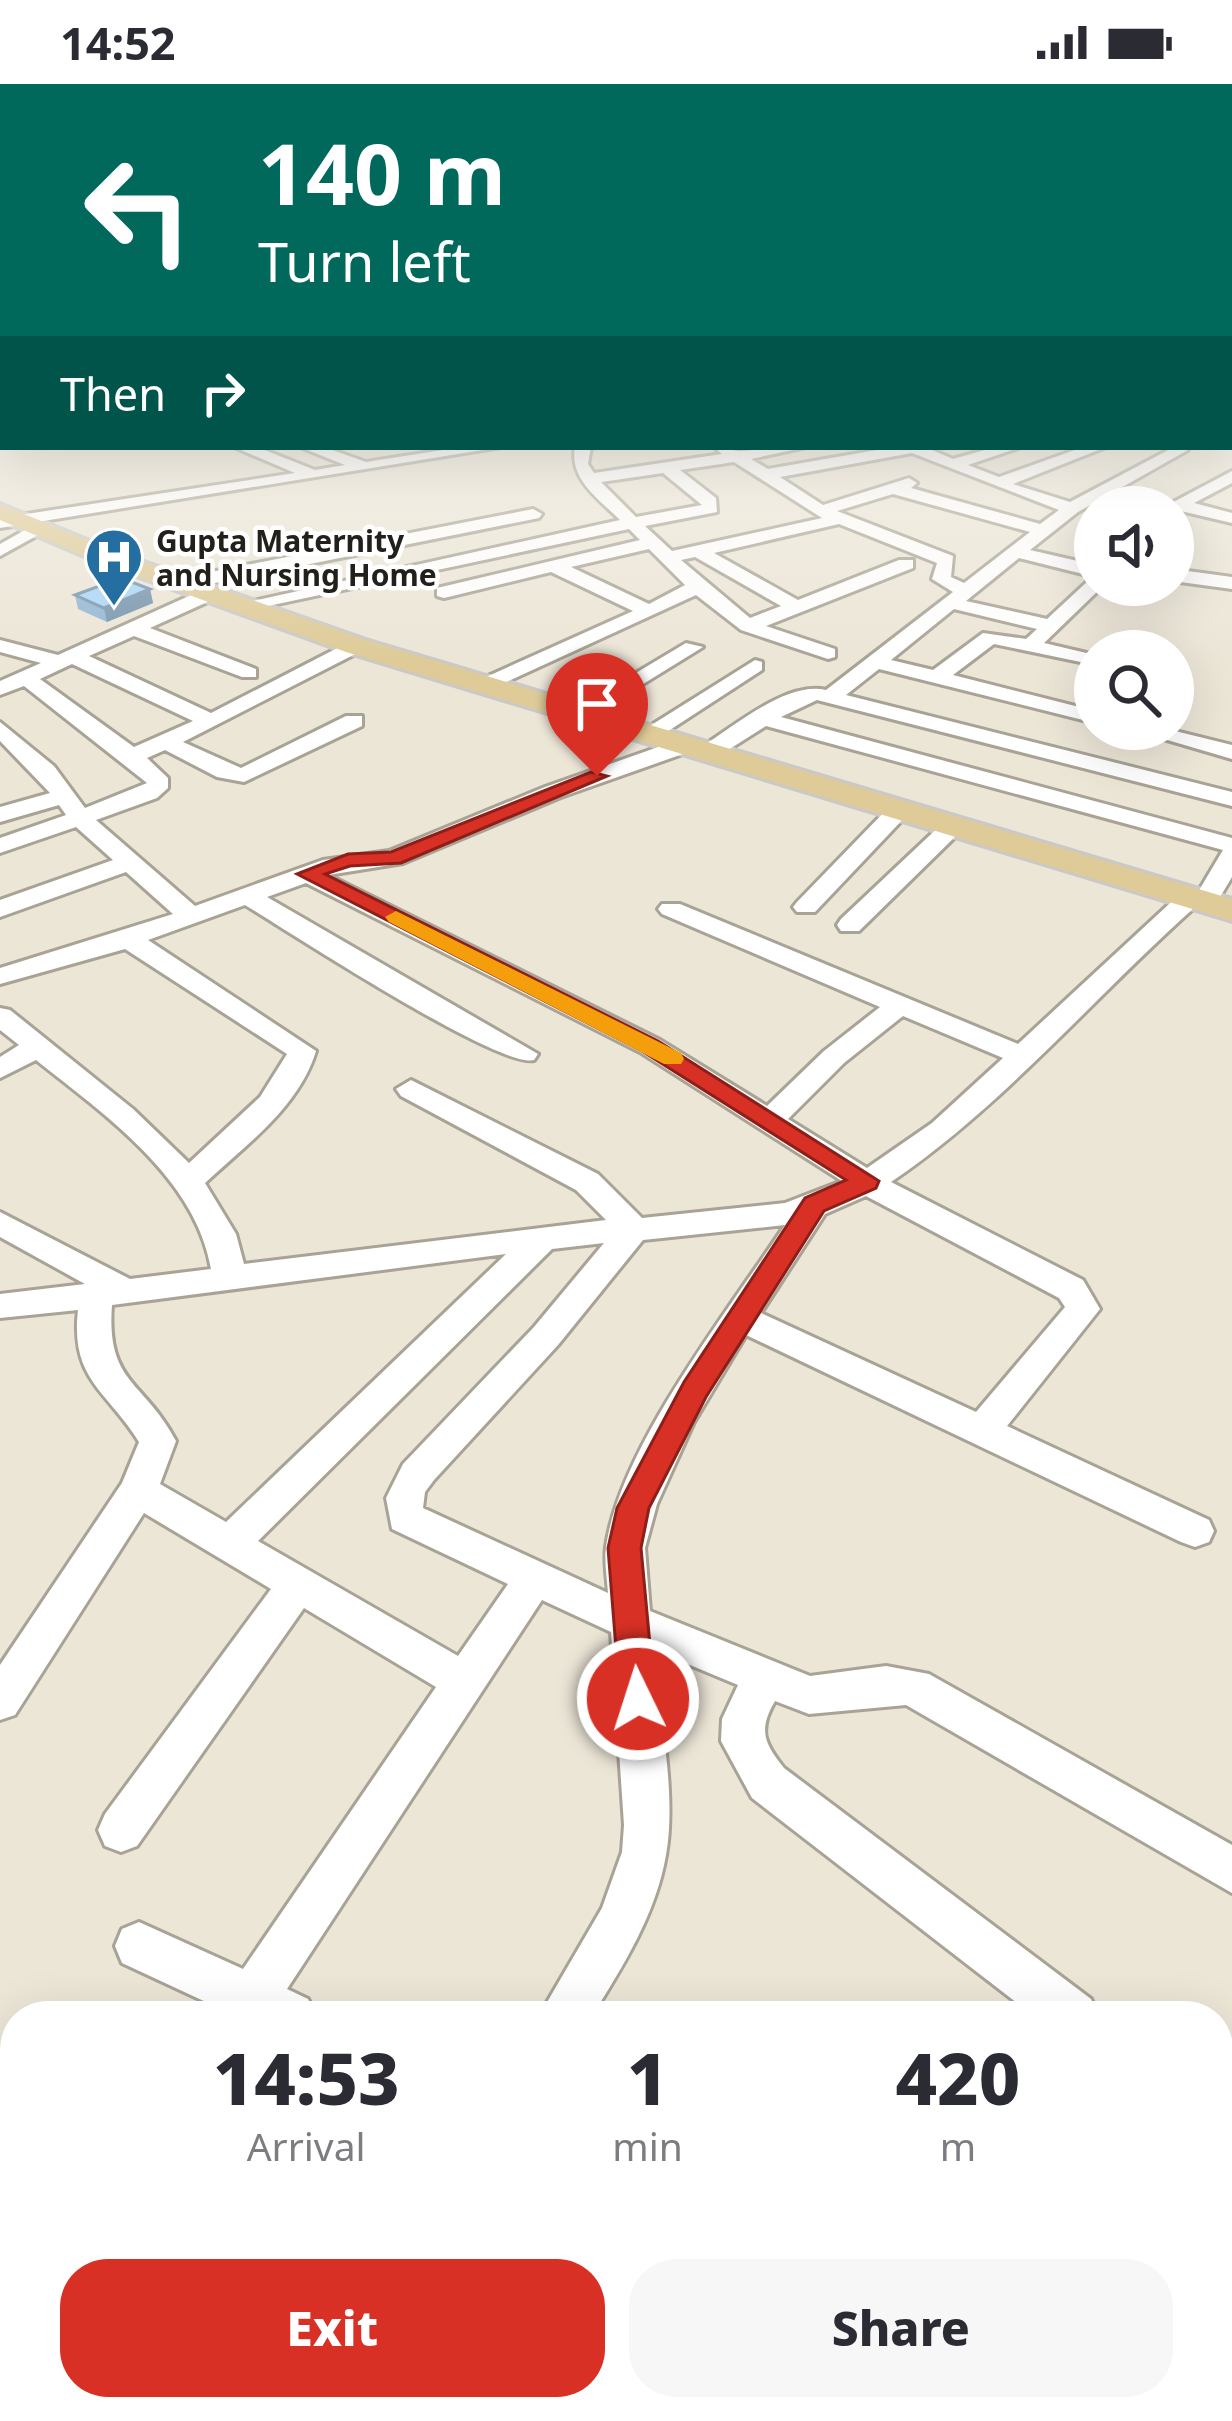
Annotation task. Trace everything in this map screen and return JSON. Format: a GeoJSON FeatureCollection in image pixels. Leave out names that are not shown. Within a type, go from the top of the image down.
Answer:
{"type":"FeatureCollection","features":[{"type":"Feature","properties":{"kind":"main road"},"geometry":{"type":"LineString","coordinates":[[14,521],[356,646],[1209,903]]}},
{"type":"Feature","properties":{"kind":"street"},"geometry":{"type":"LineString","coordinates":[[250,450],[315,474]]}},
{"type":"Feature","properties":{"kind":"street"},"geometry":{"type":"LineString","coordinates":[[317,450],[366,466]]}},
{"type":"Feature","properties":{"kind":"street"},"geometry":{"type":"LineString","coordinates":[[0,550],[14,521],[468,450]]}},
{"type":"Feature","properties":{"kind":"street"},"geometry":{"type":"LineString","coordinates":[[582,450],[580,464],[588,479],[696,586],[748,626],[828,653]]}},
{"type":"Feature","properties":{"kind":"street"},"geometry":{"type":"LineString","coordinates":[[761,475],[918,450],[955,456],[994,450]]}},
{"type":"Feature","properties":{"kind":"street"},"geometry":{"type":"LineString","coordinates":[[1057,450],[1075,456]]}},
{"type":"Feature","properties":{"kind":"street"},"geometry":{"type":"LineString","coordinates":[[999,484],[1090,450]]}},
{"type":"Feature","properties":{"kind":"street"},"geometry":{"type":"LineString","coordinates":[[588,479],[728,452],[906,564],[943,574]]}},
{"type":"Feature","properties":{"kind":"street"},"geometry":{"type":"LineString","coordinates":[[955,456],[999,484],[1072,508]]}},
{"type":"Feature","properties":{"kind":"street"},"geometry":{"type":"LineString","coordinates":[[832,696],[1072,508],[1211,463]]}},
{"type":"Feature","properties":{"kind":"street"},"geometry":{"type":"LineString","coordinates":[[240,606],[541,539],[711,508],[710,502],[666,467]]}},
{"type":"Feature","properties":{"kind":"street"},"geometry":{"type":"LineString","coordinates":[[671,557],[828,515],[901,486],[1042,530]]}},
{"type":"Feature","properties":{"kind":"street"},"geometry":{"type":"LineString","coordinates":[[828,515],[923,524],[951,505]]}},
{"type":"Feature","properties":{"kind":"street"},"geometry":{"type":"LineString","coordinates":[[1194,510],[1232,518]]}},
{"type":"Feature","properties":{"kind":"street"},"geometry":{"type":"LineString","coordinates":[[0,689],[135,629],[194,590],[533,514]]}},
{"type":"Feature","properties":{"kind":"street"},"geometry":{"type":"LineString","coordinates":[[828,515],[947,560],[943,583],[955,596],[1051,626]]}},
{"type":"Feature","properties":{"kind":"street"},"geometry":{"type":"LineString","coordinates":[[444,592],[654,542]]}},
{"type":"Feature","properties":{"kind":"street"},"geometry":{"type":"LineString","coordinates":[[699,551],[799,608]]}},
{"type":"Feature","properties":{"kind":"street"},"geometry":{"type":"LineString","coordinates":[[1013,551],[1074,566]]}},
{"type":"Feature","properties":{"kind":"street"},"geometry":{"type":"LineString","coordinates":[[748,626],[906,564]]}},
{"type":"Feature","properties":{"kind":"street"},"geometry":{"type":"LineString","coordinates":[[551,565],[648,611]]}},
{"type":"Feature","properties":{"kind":"street"},"geometry":{"type":"LineString","coordinates":[[1194,578],[1232,583]]}},
{"type":"Feature","properties":{"kind":"street"},"geometry":{"type":"LineString","coordinates":[[484,685],[696,586]]}},
{"type":"Feature","properties":{"kind":"street"},"geometry":{"type":"LineString","coordinates":[[1031,646],[1074,605]]}},
{"type":"Feature","properties":{"kind":"street"},"geometry":{"type":"LineString","coordinates":[[135,629],[249,673]]}},
{"type":"Feature","properties":{"kind":"street"},"geometry":{"type":"LineString","coordinates":[[936,678],[983,639],[1074,656]]}},
{"type":"Feature","properties":{"kind":"street"},"geometry":{"type":"LineString","coordinates":[[0,646],[68,660],[212,721]]}},
{"type":"Feature","properties":{"kind":"street"},"geometry":{"type":"LineString","coordinates":[[132,755],[212,721],[356,646]]}},
{"type":"Feature","properties":{"kind":"street"},"geometry":{"type":"LineString","coordinates":[[580,713],[693,646]]}},
{"type":"Feature","properties":{"kind":"street"},"geometry":{"type":"LineString","coordinates":[[875,662],[1074,713]]}},
{"type":"Feature","properties":{"kind":"street"},"geometry":{"type":"LineString","coordinates":[[648,734],[755,666]]}},
{"type":"Feature","properties":{"kind":"street"},"geometry":{"type":"LineString","coordinates":[[0,846],[156,788],[159,778],[26,678]]}},
{"type":"Feature","properties":{"kind":"street"},"geometry":{"type":"LineString","coordinates":[[0,976],[128,938],[348,860],[394,858],[553,792],[698,749],[806,695],[832,696],[1232,799]]}},
{"type":"Feature","properties":{"kind":"street"},"geometry":{"type":"LineString","coordinates":[[763,719],[1232,845]]}},
{"type":"Feature","properties":{"kind":"street"},"geometry":{"type":"LineString","coordinates":[[165,741],[225,772],[244,775],[354,721]]}},
{"type":"Feature","properties":{"kind":"street"},"geometry":{"type":"LineString","coordinates":[[0,729],[10,750],[46,771],[80,818],[191,916]]}},
{"type":"Feature","properties":{"kind":"street"},"geometry":{"type":"LineString","coordinates":[[1194,742],[1232,752]]}},
{"type":"Feature","properties":{"kind":"street"},"geometry":{"type":"LineString","coordinates":[[0,815],[63,796]]}},
{"type":"Feature","properties":{"kind":"street"},"geometry":{"type":"LineString","coordinates":[[806,907],[898,809]]}},
{"type":"Feature","properties":{"kind":"street"},"geometry":{"type":"LineString","coordinates":[[850,925],[953,826]]}},
{"type":"Feature","properties":{"kind":"street"},"geometry":{"type":"LineString","coordinates":[[0,1306],[761,1217],[814,1205],[866,1181],[987,1091],[1022,1055],[1209,903],[1232,855]]}},
{"type":"Feature","properties":{"kind":"street"},"geometry":{"type":"LineString","coordinates":[[0,908],[130,862]]}},
{"type":"Feature","properties":{"kind":"street"},"geometry":{"type":"LineString","coordinates":[[307,874],[650,1046],[866,1181],[1051,1278],[1082,1300],[1083,1309],[984,1429]]}},
{"type":"Feature","properties":{"kind":"street"},"geometry":{"type":"LineString","coordinates":[[247,896],[448,1015],[524,1054]]}},
{"type":"Feature","properties":{"kind":"street"},"geometry":{"type":"LineString","coordinates":[[670,909],[1022,1055]]}},
{"type":"Feature","properties":{"kind":"street"},"geometry":{"type":"LineString","coordinates":[[128,938],[302,1051],[301,1061],[279,1092],[185,1184]]}},
{"type":"Feature","properties":{"kind":"street"},"geometry":{"type":"LineString","coordinates":[[771,1119],[834,1057],[898,1006]]}},
{"type":"Feature","properties":{"kind":"street"},"geometry":{"type":"LineString","coordinates":[[0,1016],[129,1124],[185,1184],[220,1234],[230,1280]]}},
{"type":"Feature","properties":{"kind":"street"},"geometry":{"type":"LineString","coordinates":[[0,1069],[38,1047]]}},
{"type":"Feature","properties":{"kind":"street"},"geometry":{"type":"LineString","coordinates":[[411,1089],[542,1154],[587,1182],[634,1229]]}},
{"type":"Feature","properties":{"kind":"street"},"geometry":{"type":"LineString","coordinates":[[573,2001],[634,1898],[646,1862],[625,1548],[633,1508],[694,1390],[814,1205]]}},
{"type":"Feature","properties":{"kind":"street"},"geometry":{"type":"LineString","coordinates":[[0,1223],[111,1294]]}},
{"type":"Feature","properties":{"kind":"street"},"geometry":{"type":"LineString","coordinates":[[634,1229],[546,1336],[447,1436],[405,1490],[406,1518],[534,1579],[808,1695],[836,1697],[888,1681],[914,1687],[1232,1870]]}},
{"type":"Feature","properties":{"kind":"street"},"geometry":{"type":"LineString","coordinates":[[230,1543],[542,1239]]}},
{"type":"Feature","properties":{"kind":"street"},"geometry":{"type":"LineString","coordinates":[[0,1701],[138,1490],[158,1441],[94,1361],[89,1341],[111,1294]]}},
{"type":"Feature","properties":{"kind":"street"},"geometry":{"type":"LineString","coordinates":[[743,1319],[1196,1531]]}},
{"type":"Feature","properties":{"kind":"street"},"geometry":{"type":"LineString","coordinates":[[138,1490],[463,1681]]}},
{"type":"Feature","properties":{"kind":"street"},"geometry":{"type":"LineString","coordinates":[[275,2001],[463,1681],[534,1579]]}},
{"type":"Feature","properties":{"kind":"street"},"geometry":{"type":"LineString","coordinates":[[121,1830],[296,1585]]}},
{"type":"Feature","properties":{"kind":"street"},"geometry":{"type":"LineString","coordinates":[[767,1676],[744,1713],[738,1735],[746,1757],[768,1783],[1054,2001]]}},
{"type":"Feature","properties":{"kind":"street"},"geometry":{"type":"LineString","coordinates":[[140,1946],[258,2001]]}},
{"type":"Feature","properties":{"kind":"building"},"geometry":{"type":"Polygon","coordinates":[[[121,578],[150,589],[104,608],[75,595],[121,578]]]}},
{"type":"Feature","properties":{"kind":"slow traffic"},"geometry":{"type":"LineString","coordinates":[[396,917],[672,1059]]}},
{"type":"Feature","properties":{"kind":"place","name":"Gupta Maternity and Nursing Home"},"geometry":{"type":"Point","coordinates":[114,608]}},
{"type":"Feature","properties":{"kind":"route"},"geometry":{"type":"LineString","coordinates":[[597,776],[394,858],[348,860],[307,874],[650,1046],[866,1181],[814,1205],[694,1390],[633,1508],[625,1548],[638,1699]]}}]}
